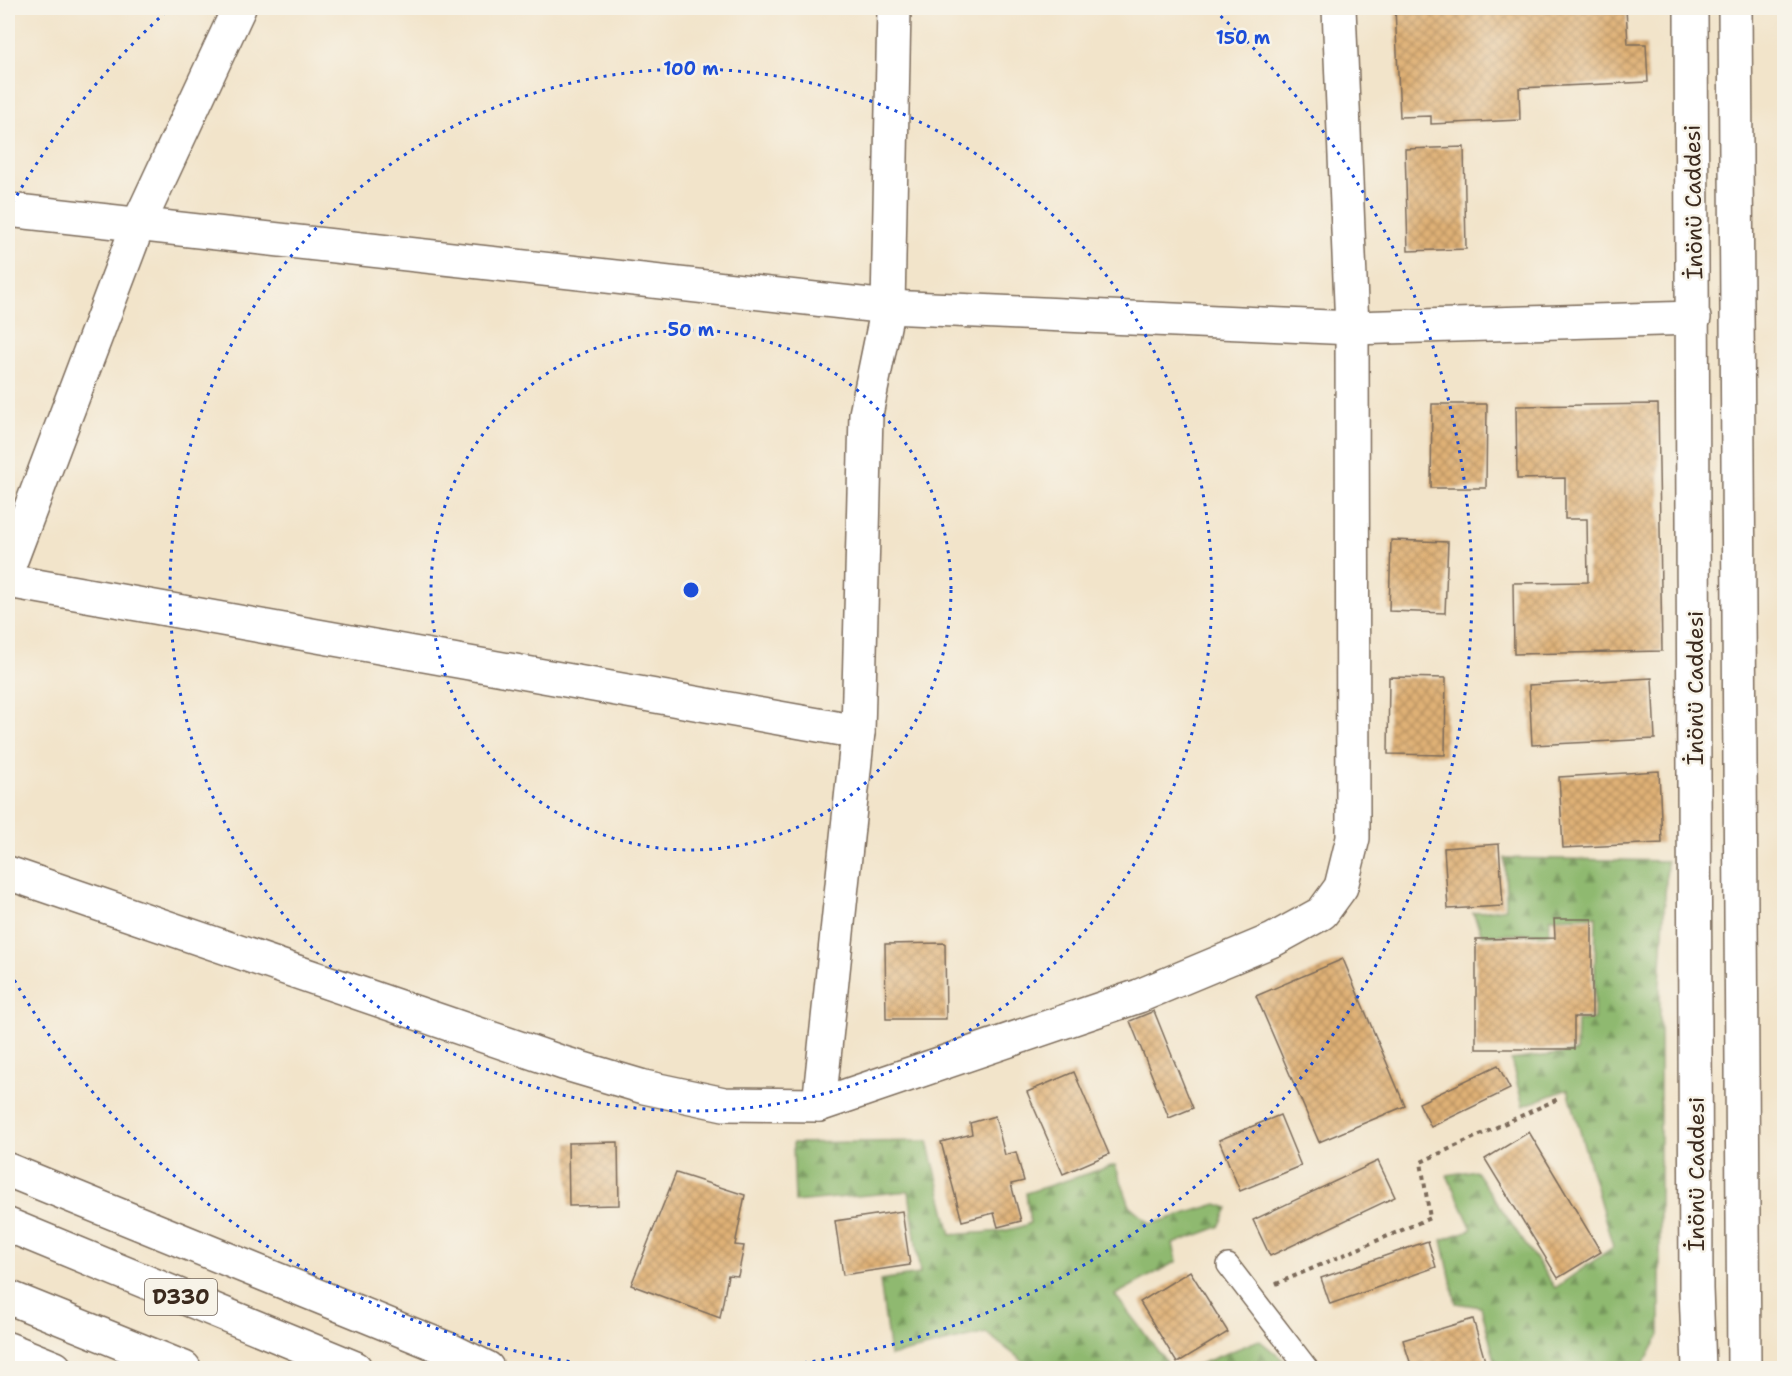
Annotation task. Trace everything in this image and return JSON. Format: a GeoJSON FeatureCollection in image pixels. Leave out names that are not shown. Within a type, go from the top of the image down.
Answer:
{"type":"FeatureCollection","features":[{"type":"Feature","properties":{"kind":"main road"},"geometry":{"type":"LineString","coordinates":[[8,568],[138,225],[238,8]]}},
{"type":"Feature","properties":{"kind":"main road"},"geometry":{"type":"LineString","coordinates":[[819,1105],[858,732],[866,414],[888,307],[894,8]]}},
{"type":"Feature","properties":{"kind":"main road"},"geometry":{"type":"LineString","coordinates":[[8,873],[563,1063],[644,1088],[724,1104],[819,1105],[1139,996],[1274,940],[1322,913],[1341,887],[1353,838],[1352,328],[1339,8]]}},
{"type":"Feature","properties":{"kind":"main road","name":"İnönü Caddesi"},"geometry":{"type":"LineString","coordinates":[[1691,8],[1696,1289],[1699,1368]]}},
{"type":"Feature","properties":{"kind":"main road","name":"İnönü Caddesi"},"geometry":{"type":"LineString","coordinates":[[1735,8],[1744,1368]]}},
{"type":"Feature","properties":{"kind":"main road"},"geometry":{"type":"LineString","coordinates":[[8,210],[888,307],[1352,328],[1738,318]]}},
{"type":"Feature","properties":{"kind":"main road"},"geometry":{"type":"LineString","coordinates":[[8,581],[858,732]]}},
{"type":"Feature","properties":{"kind":"main road"},"geometry":{"type":"LineString","coordinates":[[8,1170],[447,1349],[487,1368]]}},
{"type":"Feature","properties":{"kind":"main road","name":"D330"},"geometry":{"type":"LineString","coordinates":[[8,1225],[355,1368]]}},
{"type":"Feature","properties":{"kind":"main road"},"geometry":{"type":"LineString","coordinates":[[8,1297],[184,1368]]}},
{"type":"Feature","properties":{"kind":"main road"},"geometry":{"type":"LineString","coordinates":[[8,1349],[55,1368]]}},
{"type":"Feature","properties":{"kind":"lane"},"geometry":{"type":"LineString","coordinates":[[1228,1265],[1307,1368]]}},
{"type":"Feature","properties":{"kind":"path"},"geometry":{"type":"LineString","coordinates":[[1250,1295],[1430,1218],[1421,1162],[1560,1098]]}},
{"type":"Feature","properties":{"kind":"green space"},"geometry":{"type":"Polygon","coordinates":[[[1505,858],[1667,861],[1660,984],[1660,1335],[1641,1368],[1497,1368],[1481,1307],[1456,1303],[1442,1240],[1472,1229],[1447,1175],[1475,1170],[1555,1288],[1613,1247],[1568,1089],[1523,1106],[1511,1060],[1576,1052],[1577,1020],[1594,1019],[1596,916],[1550,918],[1549,934],[1482,935],[1473,913],[1506,908],[1505,858]]]}},
{"type":"Feature","properties":{"kind":"green space"},"geometry":{"type":"Polygon","coordinates":[[[928,1141],[951,1235],[1002,1231],[1021,1227],[1030,1223],[1026,1193],[1115,1165],[1130,1206],[1151,1224],[1217,1204],[1228,1208],[1219,1227],[1173,1244],[1177,1261],[1115,1295],[1171,1368],[1032,1368],[986,1333],[890,1356],[880,1280],[920,1274],[909,1191],[795,1202],[793,1143],[928,1141]]]}},
{"type":"Feature","properties":{"kind":"green space"},"geometry":{"type":"Polygon","coordinates":[[[1259,1340],[1293,1368],[1190,1368],[1259,1340]]]}},
{"type":"Feature","properties":{"kind":"building"},"geometry":{"type":"Polygon","coordinates":[[[1395,8],[1626,8],[1628,44],[1646,44],[1648,82],[1519,88],[1520,120],[1431,124],[1431,116],[1400,117],[1395,8]]]}},
{"type":"Feature","properties":{"kind":"building"},"geometry":{"type":"Polygon","coordinates":[[[1464,147],[1466,249],[1408,251],[1405,149],[1464,147]]]}},
{"type":"Feature","properties":{"kind":"building"},"geometry":{"type":"Polygon","coordinates":[[[1432,404],[1487,404],[1486,488],[1431,488],[1432,404]]]}},
{"type":"Feature","properties":{"kind":"building"},"geometry":{"type":"Polygon","coordinates":[[[1658,404],[1662,651],[1514,654],[1513,583],[1588,582],[1587,519],[1565,519],[1565,478],[1517,479],[1516,406],[1658,404]]]}},
{"type":"Feature","properties":{"kind":"building"},"geometry":{"type":"Polygon","coordinates":[[[1391,540],[1448,542],[1445,613],[1389,611],[1391,540]]]}},
{"type":"Feature","properties":{"kind":"building"},"geometry":{"type":"Polygon","coordinates":[[[1389,677],[1446,678],[1445,755],[1388,754],[1389,677]]]}},
{"type":"Feature","properties":{"kind":"building"},"geometry":{"type":"Polygon","coordinates":[[[1652,678],[1655,739],[1532,745],[1529,685],[1652,678]]]}},
{"type":"Feature","properties":{"kind":"building"},"geometry":{"type":"Polygon","coordinates":[[[1659,771],[1662,843],[1563,848],[1559,777],[1659,771]]]}},
{"type":"Feature","properties":{"kind":"building"},"geometry":{"type":"Polygon","coordinates":[[[1499,844],[1503,906],[1448,909],[1444,848],[1499,844]]]}},
{"type":"Feature","properties":{"kind":"building"},"geometry":{"type":"Polygon","coordinates":[[[1554,919],[1592,919],[1592,1017],[1574,1017],[1574,1049],[1476,1049],[1476,939],[1555,938],[1554,919]]]}},
{"type":"Feature","properties":{"kind":"building"},"geometry":{"type":"Polygon","coordinates":[[[945,943],[946,1019],[886,1019],[885,944],[945,943]]]}},
{"type":"Feature","properties":{"kind":"building"},"geometry":{"type":"Polygon","coordinates":[[[1343,959],[1405,1106],[1319,1142],[1256,996],[1343,959]]]}},
{"type":"Feature","properties":{"kind":"building"},"geometry":{"type":"Polygon","coordinates":[[[1154,1011],[1193,1108],[1169,1118],[1130,1021],[1154,1011]]]}},
{"type":"Feature","properties":{"kind":"building"},"geometry":{"type":"Polygon","coordinates":[[[1498,1065],[1510,1089],[1431,1127],[1419,1103],[1498,1065]]]}},
{"type":"Feature","properties":{"kind":"building"},"geometry":{"type":"Polygon","coordinates":[[[1074,1072],[1109,1154],[1063,1174],[1027,1092],[1074,1072]]]}},
{"type":"Feature","properties":{"kind":"building"},"geometry":{"type":"Polygon","coordinates":[[[1280,1115],[1301,1166],[1240,1191],[1219,1140],[1280,1115]]]}},
{"type":"Feature","properties":{"kind":"building"},"geometry":{"type":"Polygon","coordinates":[[[995,1116],[1005,1155],[1016,1152],[1024,1181],[1011,1184],[1021,1221],[998,1227],[994,1213],[962,1221],[941,1142],[972,1134],[970,1123],[995,1116]]]}},
{"type":"Feature","properties":{"kind":"building"},"geometry":{"type":"Polygon","coordinates":[[[1529,1132],[1601,1252],[1558,1278],[1485,1159],[1529,1132]]]}},
{"type":"Feature","properties":{"kind":"building"},"geometry":{"type":"Polygon","coordinates":[[[618,1142],[619,1205],[569,1206],[568,1143],[618,1142]]]}},
{"type":"Feature","properties":{"kind":"building"},"geometry":{"type":"Polygon","coordinates":[[[1378,1161],[1395,1197],[1270,1256],[1253,1220],[1378,1161]]]}},
{"type":"Feature","properties":{"kind":"building"},"geometry":{"type":"Polygon","coordinates":[[[676,1173],[745,1195],[735,1245],[744,1246],[738,1276],[728,1275],[720,1318],[631,1285],[676,1173]]]}},
{"type":"Feature","properties":{"kind":"building"},"geometry":{"type":"Polygon","coordinates":[[[902,1211],[910,1265],[843,1275],[835,1221],[902,1211]]]}},
{"type":"Feature","properties":{"kind":"building"},"geometry":{"type":"Polygon","coordinates":[[[1428,1241],[1436,1267],[1330,1304],[1321,1278],[1428,1241]]]}},
{"type":"Feature","properties":{"kind":"building"},"geometry":{"type":"Polygon","coordinates":[[[1190,1271],[1228,1332],[1177,1363],[1140,1302],[1190,1271]]]}},
{"type":"Feature","properties":{"kind":"building"},"geometry":{"type":"Polygon","coordinates":[[[1473,1319],[1487,1368],[1412,1368],[1403,1340],[1473,1319]]]}}]}
